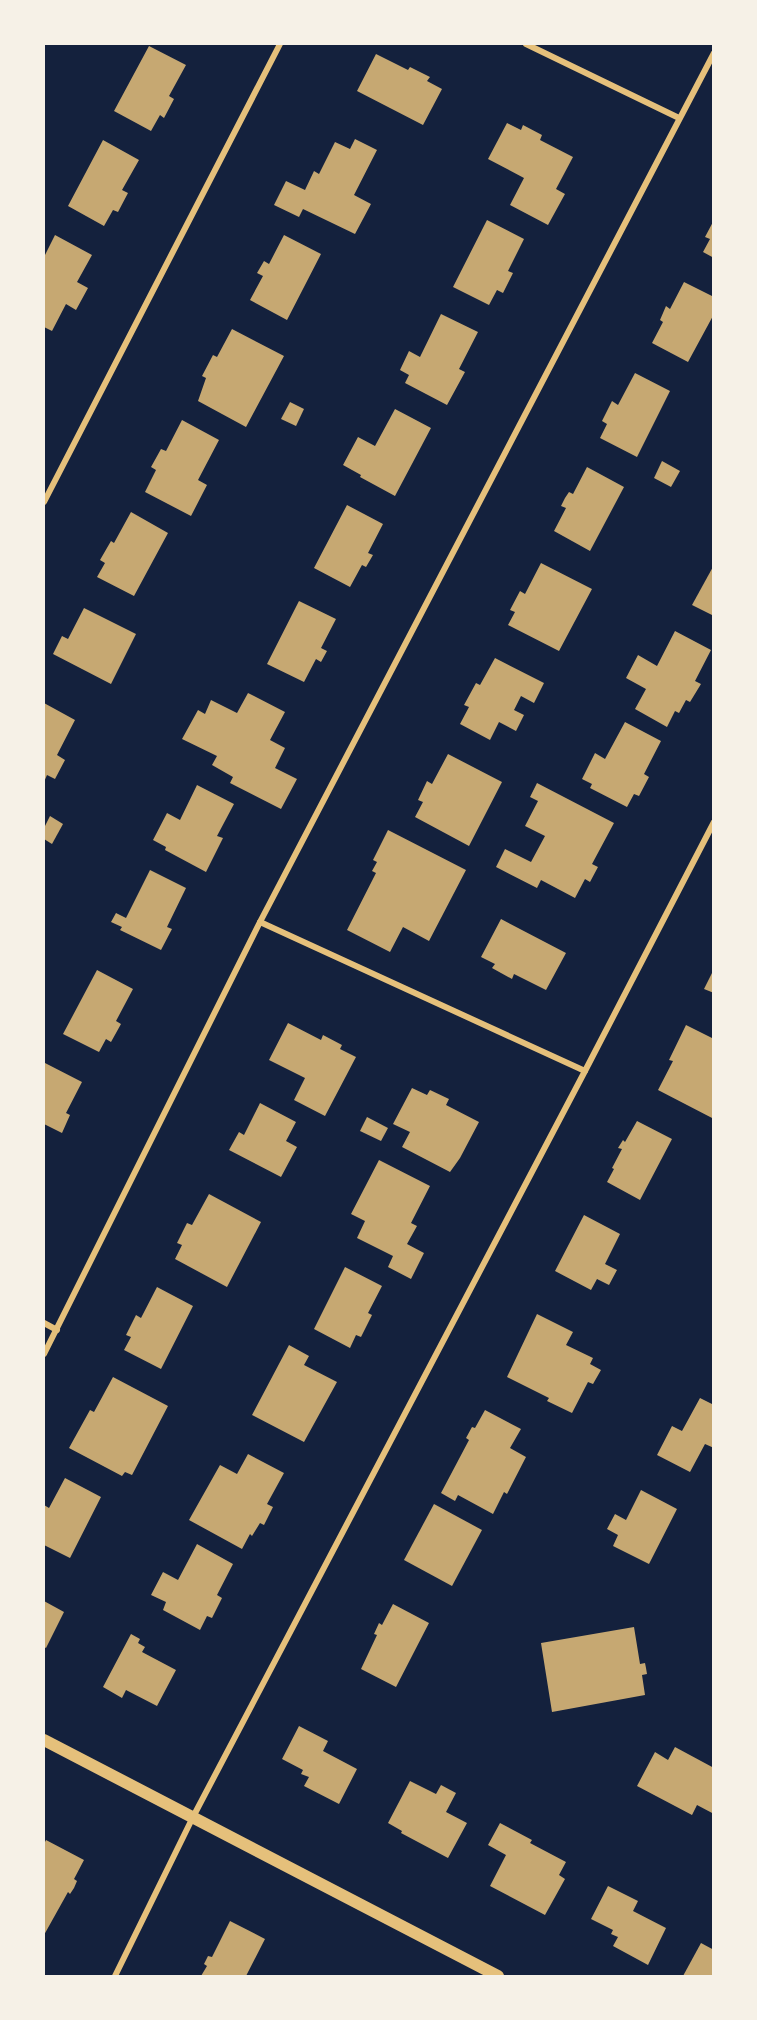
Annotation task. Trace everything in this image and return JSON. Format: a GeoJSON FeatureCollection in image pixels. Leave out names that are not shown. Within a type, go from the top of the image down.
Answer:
{"type":"FeatureCollection","features":[{"type":"Feature","properties":{"kind":"main road"},"geometry":{"type":"LineString","coordinates":[[44,1740],[498,1977]]}},
{"type":"Feature","properties":{"kind":"street"},"geometry":{"type":"LineString","coordinates":[[44,502],[280,44]]}},
{"type":"Feature","properties":{"kind":"street"},"geometry":{"type":"LineString","coordinates":[[526,44],[679,118]]}},
{"type":"Feature","properties":{"kind":"street"},"geometry":{"type":"LineString","coordinates":[[44,1354],[260,922],[714,53]]}},
{"type":"Feature","properties":{"kind":"street"},"geometry":{"type":"LineString","coordinates":[[115,1977],[193,1817],[714,822]]}},
{"type":"Feature","properties":{"kind":"street"},"geometry":{"type":"LineString","coordinates":[[260,922],[585,1071]]}},
{"type":"Feature","properties":{"kind":"street"},"geometry":{"type":"LineString","coordinates":[[44,1323],[57,1330]]}},
{"type":"Feature","properties":{"kind":"building"},"geometry":{"type":"Polygon","coordinates":[[[149,46],[186,65],[169,96],[174,99],[164,118],[160,115],[151,131],[114,111],[149,46]]]}},
{"type":"Feature","properties":{"kind":"building"},"geometry":{"type":"Polygon","coordinates":[[[376,54],[408,70],[410,67],[430,77],[427,81],[442,89],[423,125],[357,91],[376,54]]]}},
{"type":"Feature","properties":{"kind":"building"},"geometry":{"type":"Polygon","coordinates":[[[507,123],[521,130],[523,125],[542,135],[540,140],[573,157],[556,189],[565,194],[548,225],[510,205],[524,178],[488,159],[507,123]]]}},
{"type":"Feature","properties":{"kind":"building"},"geometry":{"type":"Polygon","coordinates":[[[355,139],[377,150],[354,195],[371,204],[355,234],[303,209],[299,217],[274,205],[286,181],[305,190],[314,171],[319,174],[335,142],[350,149],[355,139]]]}},
{"type":"Feature","properties":{"kind":"building"},"geometry":{"type":"Polygon","coordinates":[[[103,140],[139,160],[122,190],[128,193],[118,212],[113,210],[104,226],[68,206],[103,140]]]}},
{"type":"Feature","properties":{"kind":"building"},"geometry":{"type":"Polygon","coordinates":[[[487,220],[524,239],[508,271],[513,273],[503,293],[497,290],[489,305],[453,287],[487,220]]]}},
{"type":"Feature","properties":{"kind":"building"},"geometry":{"type":"Polygon","coordinates":[[[714,220],[714,258],[703,252],[710,239],[705,237],[714,220]]]}},
{"type":"Feature","properties":{"kind":"building"},"geometry":{"type":"Polygon","coordinates":[[[55,235],[92,255],[77,282],[88,288],[76,310],[66,304],[52,331],[44,327],[44,257],[55,235]]]}},
{"type":"Feature","properties":{"kind":"building"},"geometry":{"type":"Polygon","coordinates":[[[284,235],[321,254],[287,320],[250,300],[263,276],[257,273],[264,261],[269,264],[284,235]]]}},
{"type":"Feature","properties":{"kind":"building"},"geometry":{"type":"Polygon","coordinates":[[[684,282],[714,297],[714,314],[688,362],[652,343],[663,322],[660,320],[666,306],[670,309],[684,282]]]}},
{"type":"Feature","properties":{"kind":"building"},"geometry":{"type":"Polygon","coordinates":[[[441,314],[478,332],[459,369],[465,372],[447,405],[405,383],[409,375],[400,370],[409,351],[420,357],[441,314]]]}},
{"type":"Feature","properties":{"kind":"building"},"geometry":{"type":"Polygon","coordinates":[[[232,329],[284,356],[246,427],[198,401],[206,378],[202,376],[213,355],[217,357],[232,329]]]}},
{"type":"Feature","properties":{"kind":"building"},"geometry":{"type":"Polygon","coordinates":[[[635,373],[670,391],[637,457],[600,438],[607,424],[602,421],[612,401],[618,405],[635,373]]]}},
{"type":"Feature","properties":{"kind":"building"},"geometry":{"type":"Polygon","coordinates":[[[290,402],[304,409],[296,426],[281,419],[290,402]]]}},
{"type":"Feature","properties":{"kind":"building"},"geometry":{"type":"Polygon","coordinates":[[[395,409],[431,428],[395,496],[343,465],[358,437],[375,446],[395,409]]]}},
{"type":"Feature","properties":{"kind":"building"},"geometry":{"type":"Polygon","coordinates":[[[182,420],[219,440],[198,480],[207,485],[191,516],[145,492],[156,470],[151,467],[161,449],[166,451],[182,420]]]}},
{"type":"Feature","properties":{"kind":"building"},"geometry":{"type":"Polygon","coordinates":[[[662,461],[680,471],[671,487],[654,478],[662,461]]]}},
{"type":"Feature","properties":{"kind":"building"},"geometry":{"type":"Polygon","coordinates":[[[587,467],[624,487],[590,551],[554,531],[566,508],[561,506],[565,498],[569,492],[573,494],[587,467]]]}},
{"type":"Feature","properties":{"kind":"building"},"geometry":{"type":"Polygon","coordinates":[[[347,505],[383,524],[368,553],[373,555],[366,567],[362,565],[350,587],[314,568],[347,505]]]}},
{"type":"Feature","properties":{"kind":"building"},"geometry":{"type":"Polygon","coordinates":[[[131,512],[168,533],[134,596],[97,577],[105,563],[100,560],[111,541],[114,543],[131,512]]]}},
{"type":"Feature","properties":{"kind":"building"},"geometry":{"type":"Polygon","coordinates":[[[541,563],[592,589],[559,651],[508,625],[515,612],[510,610],[520,591],[525,594],[541,563]]]}},
{"type":"Feature","properties":{"kind":"building"},"geometry":{"type":"Polygon","coordinates":[[[714,565],[714,616],[692,605],[714,565]]]}},
{"type":"Feature","properties":{"kind":"building"},"geometry":{"type":"Polygon","coordinates":[[[299,601],[336,619],[321,648],[327,651],[321,662],[316,659],[304,682],[267,664],[299,601]]]}},
{"type":"Feature","properties":{"kind":"building"},"geometry":{"type":"Polygon","coordinates":[[[84,608],[136,634],[111,684],[53,654],[62,636],[68,639],[84,608]]]}},
{"type":"Feature","properties":{"kind":"building"},"geometry":{"type":"Polygon","coordinates":[[[675,631],[711,650],[695,681],[701,684],[690,702],[686,700],[679,713],[675,711],[667,727],[635,709],[646,689],[626,678],[638,655],[657,666],[675,631]]]}},
{"type":"Feature","properties":{"kind":"building"},"geometry":{"type":"Polygon","coordinates":[[[495,658],[544,683],[534,703],[521,696],[514,710],[524,715],[516,731],[499,722],[490,740],[460,724],[469,707],[464,705],[476,683],[480,685],[495,658]]]}},
{"type":"Feature","properties":{"kind":"building"},"geometry":{"type":"Polygon","coordinates":[[[248,693],[285,712],[270,740],[285,748],[275,768],[297,779],[281,809],[230,783],[233,777],[212,765],[217,756],[182,739],[198,710],[205,714],[211,700],[237,713],[248,693]]]}},
{"type":"Feature","properties":{"kind":"building"},"geometry":{"type":"Polygon","coordinates":[[[44,703],[75,720],[57,755],[65,760],[55,779],[47,775],[44,782],[44,703]]]}},
{"type":"Feature","properties":{"kind":"building"},"geometry":{"type":"Polygon","coordinates":[[[625,722],[661,741],[644,774],[649,777],[639,796],[634,794],[627,807],[590,788],[592,784],[582,779],[595,753],[605,759],[625,722]]]}},
{"type":"Feature","properties":{"kind":"building"},"geometry":{"type":"Polygon","coordinates":[[[448,754],[502,782],[469,846],[415,817],[423,802],[418,800],[427,781],[432,784],[448,754]]]}},
{"type":"Feature","properties":{"kind":"building"},"geometry":{"type":"Polygon","coordinates":[[[537,783],[614,823],[592,864],[598,867],[590,882],[585,879],[575,898],[541,880],[537,888],[496,867],[505,849],[531,862],[545,836],[525,826],[538,801],[530,797],[537,783]]]}},
{"type":"Feature","properties":{"kind":"building"},"geometry":{"type":"Polygon","coordinates":[[[197,785],[234,804],[217,836],[223,838],[206,872],[165,850],[166,847],[153,840],[167,813],[180,820],[197,785]]]}},
{"type":"Feature","properties":{"kind":"building"},"geometry":{"type":"Polygon","coordinates":[[[50,816],[63,824],[52,844],[44,839],[44,828],[50,816]]]}},
{"type":"Feature","properties":{"kind":"building"},"geometry":{"type":"Polygon","coordinates":[[[388,830],[466,870],[429,941],[403,927],[390,952],[347,930],[376,873],[372,871],[377,862],[373,860],[388,830]]]}},
{"type":"Feature","properties":{"kind":"building"},"geometry":{"type":"Polygon","coordinates":[[[150,870],[186,888],[167,927],[172,929],[161,950],[120,930],[122,927],[111,922],[116,913],[126,918],[150,870]]]}},
{"type":"Feature","properties":{"kind":"building"},"geometry":{"type":"Polygon","coordinates":[[[501,919],[566,953],[546,990],[514,974],[512,979],[492,968],[495,964],[481,957],[501,919]]]}},
{"type":"Feature","properties":{"kind":"building"},"geometry":{"type":"Polygon","coordinates":[[[714,969],[714,993],[704,989],[714,969]]]}},
{"type":"Feature","properties":{"kind":"building"},"geometry":{"type":"Polygon","coordinates":[[[97,970],[133,989],[116,1021],[121,1024],[111,1042],[106,1039],[99,1052],[63,1034],[97,970]]]}},
{"type":"Feature","properties":{"kind":"building"},"geometry":{"type":"Polygon","coordinates":[[[288,1023],[321,1040],[323,1035],[342,1045],[340,1049],[356,1057],[325,1116],[294,1100],[305,1078],[269,1060],[288,1023]]]}},
{"type":"Feature","properties":{"kind":"building"},"geometry":{"type":"Polygon","coordinates":[[[686,1025],[714,1039],[714,1119],[658,1090],[673,1061],[669,1060],[686,1025]]]}},
{"type":"Feature","properties":{"kind":"building"},"geometry":{"type":"Polygon","coordinates":[[[45,1063],[82,1082],[66,1113],[70,1115],[62,1133],[44,1124],[45,1063]]]}},
{"type":"Feature","properties":{"kind":"building"},"geometry":{"type":"Polygon","coordinates":[[[412,1088],[427,1095],[430,1090],[449,1099],[446,1105],[479,1122],[450,1172],[402,1147],[410,1132],[393,1124],[412,1088]]]}},
{"type":"Feature","properties":{"kind":"building"},"geometry":{"type":"Polygon","coordinates":[[[260,1103],[296,1122],[286,1141],[297,1147],[281,1177],[229,1150],[239,1132],[244,1135],[260,1103]]]}},
{"type":"Feature","properties":{"kind":"building"},"geometry":{"type":"Polygon","coordinates":[[[367,1117],[388,1128],[381,1141],[360,1131],[367,1117]]]}},
{"type":"Feature","properties":{"kind":"building"},"geometry":{"type":"Polygon","coordinates":[[[637,1121],[672,1139],[640,1200],[607,1182],[622,1149],[618,1148],[623,1140],[625,1142],[637,1121]]]}},
{"type":"Feature","properties":{"kind":"building"},"geometry":{"type":"Polygon","coordinates":[[[379,1160],[430,1186],[411,1223],[417,1226],[407,1244],[424,1253],[411,1279],[388,1267],[393,1256],[357,1238],[365,1221],[351,1214],[379,1160]]]}},
{"type":"Feature","properties":{"kind":"building"},"geometry":{"type":"Polygon","coordinates":[[[209,1194],[261,1222],[227,1287],[175,1259],[182,1245],[177,1243],[187,1223],[192,1225],[209,1194]]]}},
{"type":"Feature","properties":{"kind":"building"},"geometry":{"type":"Polygon","coordinates":[[[584,1215],[620,1234],[605,1264],[617,1270],[609,1285],[597,1279],[591,1290],[555,1271],[584,1215]]]}},
{"type":"Feature","properties":{"kind":"building"},"geometry":{"type":"Polygon","coordinates":[[[345,1267],[382,1286],[368,1313],[372,1315],[361,1337],[356,1335],[350,1348],[314,1329],[345,1267]]]}},
{"type":"Feature","properties":{"kind":"building"},"geometry":{"type":"Polygon","coordinates":[[[157,1287],[193,1306],[161,1369],[124,1350],[131,1337],[126,1335],[136,1315],[141,1318],[157,1287]]]}},
{"type":"Feature","properties":{"kind":"building"},"geometry":{"type":"Polygon","coordinates":[[[537,1314],[573,1332],[566,1345],[593,1358],[590,1364],[601,1370],[593,1384],[588,1382],[572,1413],[547,1401],[549,1398],[507,1377],[537,1314]]]}},
{"type":"Feature","properties":{"kind":"building"},"geometry":{"type":"Polygon","coordinates":[[[289,1345],[309,1356],[304,1365],[337,1382],[304,1442],[252,1415],[289,1345]]]}},
{"type":"Feature","properties":{"kind":"building"},"geometry":{"type":"Polygon","coordinates":[[[113,1377],[168,1406],[132,1475],[125,1472],[122,1476],[69,1448],[90,1410],[94,1412],[113,1377]]]}},
{"type":"Feature","properties":{"kind":"building"},"geometry":{"type":"Polygon","coordinates":[[[700,1398],[714,1405],[714,1448],[705,1444],[690,1472],[657,1455],[672,1426],[682,1431],[700,1398]]]}},
{"type":"Feature","properties":{"kind":"building"},"geometry":{"type":"Polygon","coordinates":[[[485,1410],[521,1429],[510,1448],[526,1457],[507,1494],[504,1492],[493,1514],[458,1495],[455,1501],[441,1493],[469,1440],[466,1438],[472,1427],[475,1428],[485,1410]]]}},
{"type":"Feature","properties":{"kind":"building"},"geometry":{"type":"Polygon","coordinates":[[[248,1454],[284,1473],[267,1504],[273,1507],[264,1525],[260,1523],[252,1536],[250,1534],[242,1549],[189,1520],[220,1465],[237,1474],[248,1454]]]}},
{"type":"Feature","properties":{"kind":"building"},"geometry":{"type":"Polygon","coordinates":[[[65,1478],[101,1497],[70,1558],[44,1545],[44,1505],[49,1508],[65,1478]]]}},
{"type":"Feature","properties":{"kind":"building"},"geometry":{"type":"Polygon","coordinates":[[[641,1490],[677,1509],[649,1564],[613,1546],[618,1535],[607,1529],[615,1514],[626,1520],[641,1490]]]}},
{"type":"Feature","properties":{"kind":"building"},"geometry":{"type":"Polygon","coordinates":[[[434,1504],[482,1530],[452,1586],[404,1560],[434,1504]]]}},
{"type":"Feature","properties":{"kind":"building"},"geometry":{"type":"Polygon","coordinates":[[[197,1544],[233,1564],[217,1595],[222,1598],[212,1618],[207,1616],[200,1630],[163,1610],[166,1602],[151,1595],[163,1572],[178,1580],[197,1544]]]}},
{"type":"Feature","properties":{"kind":"building"},"geometry":{"type":"Polygon","coordinates":[[[44,1601],[64,1612],[46,1648],[44,1647],[44,1601]]]}},
{"type":"Feature","properties":{"kind":"building"},"geometry":{"type":"Polygon","coordinates":[[[393,1604],[429,1623],[396,1687],[361,1669],[377,1635],[374,1634],[379,1623],[382,1625],[393,1604]]]}},
{"type":"Feature","properties":{"kind":"building"},"geometry":{"type":"Polygon","coordinates":[[[634,1627],[640,1664],[645,1663],[647,1674],[642,1675],[645,1695],[552,1712],[541,1643],[634,1627]]]}},
{"type":"Feature","properties":{"kind":"building"},"geometry":{"type":"Polygon","coordinates":[[[131,1634],[140,1639],[138,1643],[145,1647],[142,1652],[176,1670],[157,1706],[126,1690],[122,1698],[103,1687],[131,1634]]]}},
{"type":"Feature","properties":{"kind":"building"},"geometry":{"type":"Polygon","coordinates":[[[299,1726],[328,1741],[323,1751],[357,1769],[339,1804],[304,1786],[309,1777],[301,1774],[303,1770],[282,1759],[299,1726]]]}},
{"type":"Feature","properties":{"kind":"building"},"geometry":{"type":"Polygon","coordinates":[[[675,1747],[714,1768],[714,1814],[697,1805],[692,1815],[637,1786],[655,1752],[668,1760],[675,1747]]]}},
{"type":"Feature","properties":{"kind":"building"},"geometry":{"type":"Polygon","coordinates":[[[410,1781],[436,1794],[441,1785],[456,1793],[446,1812],[467,1823],[448,1858],[401,1833],[402,1831],[388,1823],[410,1781]]]}},
{"type":"Feature","properties":{"kind":"building"},"geometry":{"type":"Polygon","coordinates":[[[500,1823],[532,1840],[530,1843],[566,1862],[559,1875],[565,1879],[545,1915],[490,1886],[506,1855],[488,1845],[500,1823]]]}},
{"type":"Feature","properties":{"kind":"building"},"geometry":{"type":"Polygon","coordinates":[[[46,1840],[84,1860],[74,1879],[77,1881],[74,1888],[70,1894],[68,1892],[44,1935],[44,1844],[46,1840]]]}},
{"type":"Feature","properties":{"kind":"building"},"geometry":{"type":"Polygon","coordinates":[[[608,1886],[638,1901],[633,1911],[666,1928],[648,1965],[613,1946],[618,1937],[611,1934],[613,1930],[591,1919],[608,1886]]]}},
{"type":"Feature","properties":{"kind":"building"},"geometry":{"type":"Polygon","coordinates":[[[230,1921],[265,1939],[246,1976],[201,1976],[207,1966],[204,1964],[208,1956],[212,1957],[230,1921]]]}},
{"type":"Feature","properties":{"kind":"building"},"geometry":{"type":"Polygon","coordinates":[[[701,1943],[714,1950],[714,1976],[683,1976],[701,1943]]]}}]}
